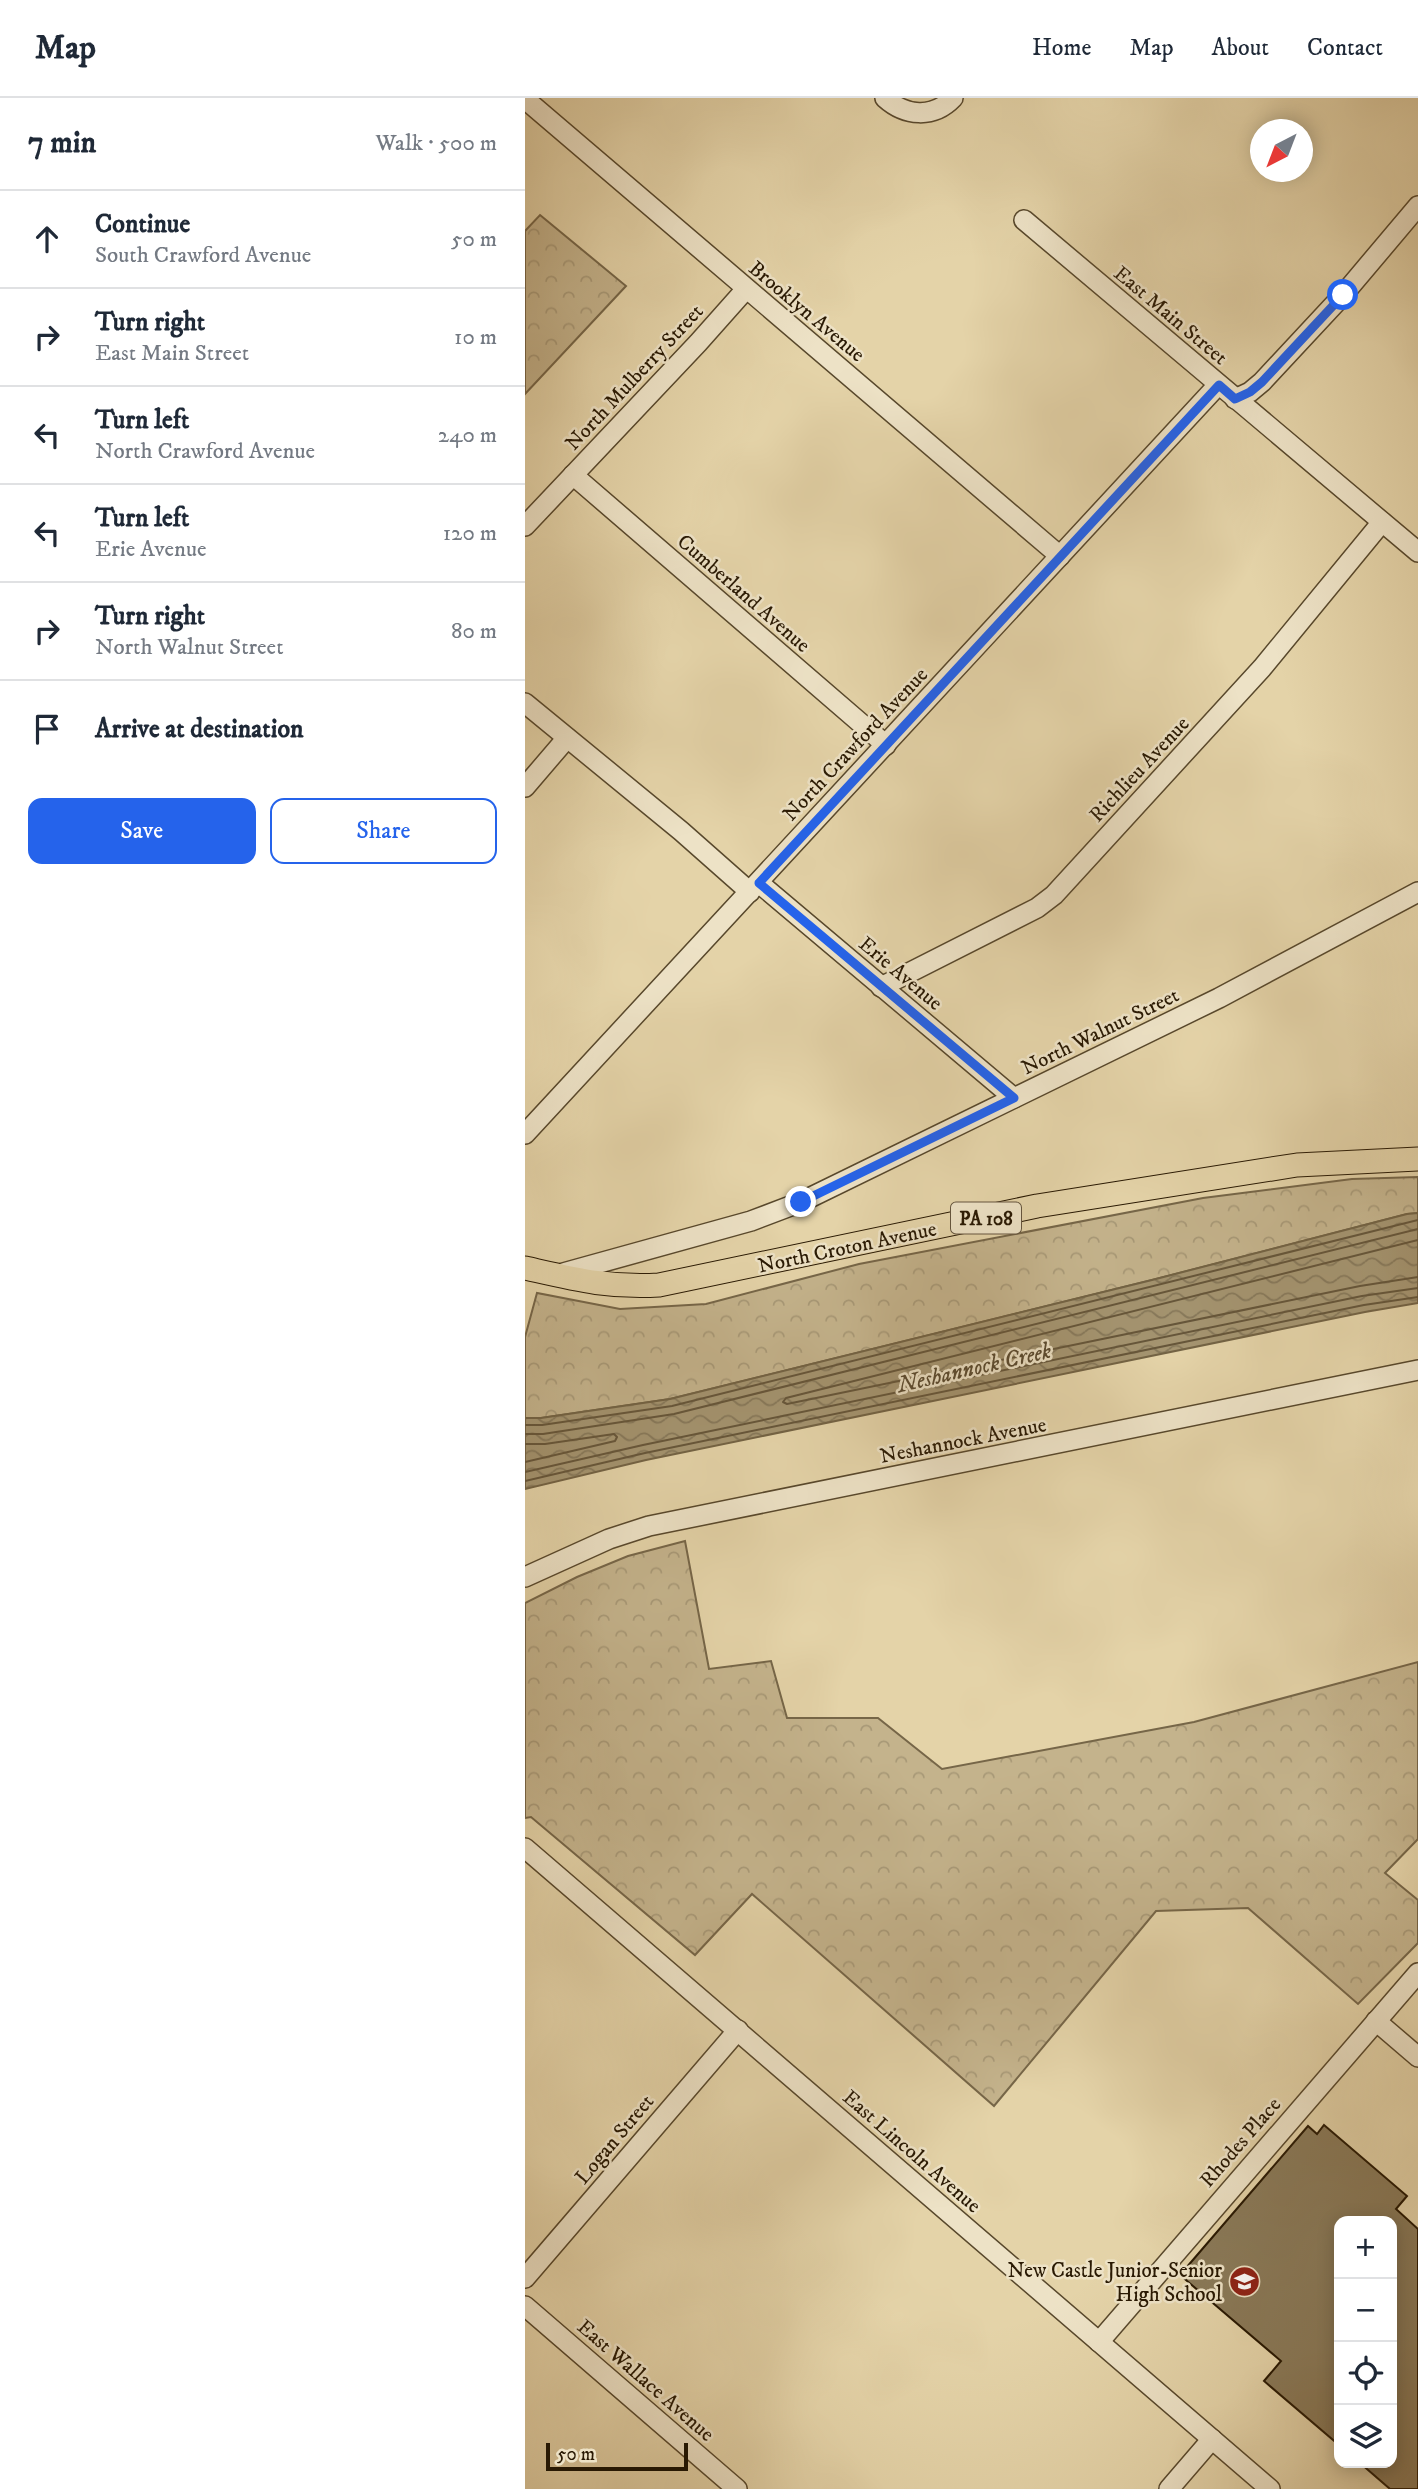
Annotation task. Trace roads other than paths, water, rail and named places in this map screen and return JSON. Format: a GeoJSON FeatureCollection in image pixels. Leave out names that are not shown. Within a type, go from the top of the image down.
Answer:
{"type":"FeatureCollection","features":[{"type":"Feature","properties":{"kind":"main road","name":"North Croton Avenue"},"geometry":{"type":"LineString","coordinates":[[525,1268],[598,1284],[629,1287],[659,1285],[1051,1204],[1297,1165],[1418,1159]]}},
{"type":"Feature","properties":{"kind":"street"},"geometry":{"type":"LineString","coordinates":[[891,102],[906,111],[921,113],[936,110],[953,98]]}},
{"type":"Feature","properties":{"kind":"street","name":"Brooklyn Avenue"},"geometry":{"type":"LineString","coordinates":[[525,99],[1060,556]]}},
{"type":"Feature","properties":{"kind":"street"},"geometry":{"type":"LineString","coordinates":[[1235,399],[1262,382],[1343,295],[1418,206]]}},
{"type":"Feature","properties":{"kind":"street","name":"East Main Street"},"geometry":{"type":"LineString","coordinates":[[1024,220],[1418,552]]}},
{"type":"Feature","properties":{"kind":"street","name":"North Mulberry Street"},"geometry":{"type":"LineString","coordinates":[[525,526],[746,289]]}},
{"type":"Feature","properties":{"kind":"street","name":"North Crawford Avenue"},"geometry":{"type":"LineString","coordinates":[[525,1134],[1219,385]]}},
{"type":"Feature","properties":{"kind":"street","name":"Cumberland Avenue"},"geometry":{"type":"LineString","coordinates":[[573,475],[886,745]]}},
{"type":"Feature","properties":{"kind":"street","name":"Richlieu Avenue"},"geometry":{"type":"LineString","coordinates":[[881,987],[1037,908],[1054,895],[1262,668],[1383,522]]}},
{"type":"Feature","properties":{"kind":"street","name":"Erie Avenue"},"geometry":{"type":"LineString","coordinates":[[525,703],[681,831],[881,987],[1014,1098]]}},
{"type":"Feature","properties":{"kind":"street"},"geometry":{"type":"LineString","coordinates":[[525,787],[567,738]]}},
{"type":"Feature","properties":{"kind":"street","name":"North Walnut Street"},"geometry":{"type":"LineString","coordinates":[[557,1275],[751,1221],[792,1206],[1219,998],[1418,892]]}},
{"type":"Feature","properties":{"kind":"street","name":"Neshannock Avenue"},"geometry":{"type":"LineString","coordinates":[[525,1577],[600,1542],[649,1526],[1418,1370]]}},
{"type":"Feature","properties":{"kind":"street","name":"East Lincoln Avenue"},"geometry":{"type":"LineString","coordinates":[[525,1848],[1270,2489]]}},
{"type":"Feature","properties":{"kind":"street","name":"Rhodes Place"},"geometry":{"type":"LineString","coordinates":[[1099,2342],[1418,1973]]}},
{"type":"Feature","properties":{"kind":"street"},"geometry":{"type":"LineString","coordinates":[[1376,2021],[1418,2057]]}},
{"type":"Feature","properties":{"kind":"street","name":"Logan Street"},"geometry":{"type":"LineString","coordinates":[[525,2278],[737,2031]]}},
{"type":"Feature","properties":{"kind":"street","name":"East Wallace Avenue"},"geometry":{"type":"LineString","coordinates":[[525,2306],[737,2489]]}},
{"type":"Feature","properties":{"kind":"street"},"geometry":{"type":"LineString","coordinates":[[1170,2489],[1212,2439]]}},
{"type":"Feature","properties":{"kind":"water","name":"Neshannock Creek"},"geometry":{"type":"Polygon","coordinates":[[[1418,1213],[1418,1303],[646,1460],[525,1489],[525,1418],[670,1399],[1418,1213]]]}},
{"type":"Feature","properties":{"kind":"place","name":"New Castle Junior-Senior High School"},"geometry":{"type":"Point","coordinates":[1245,2282]}}]}
